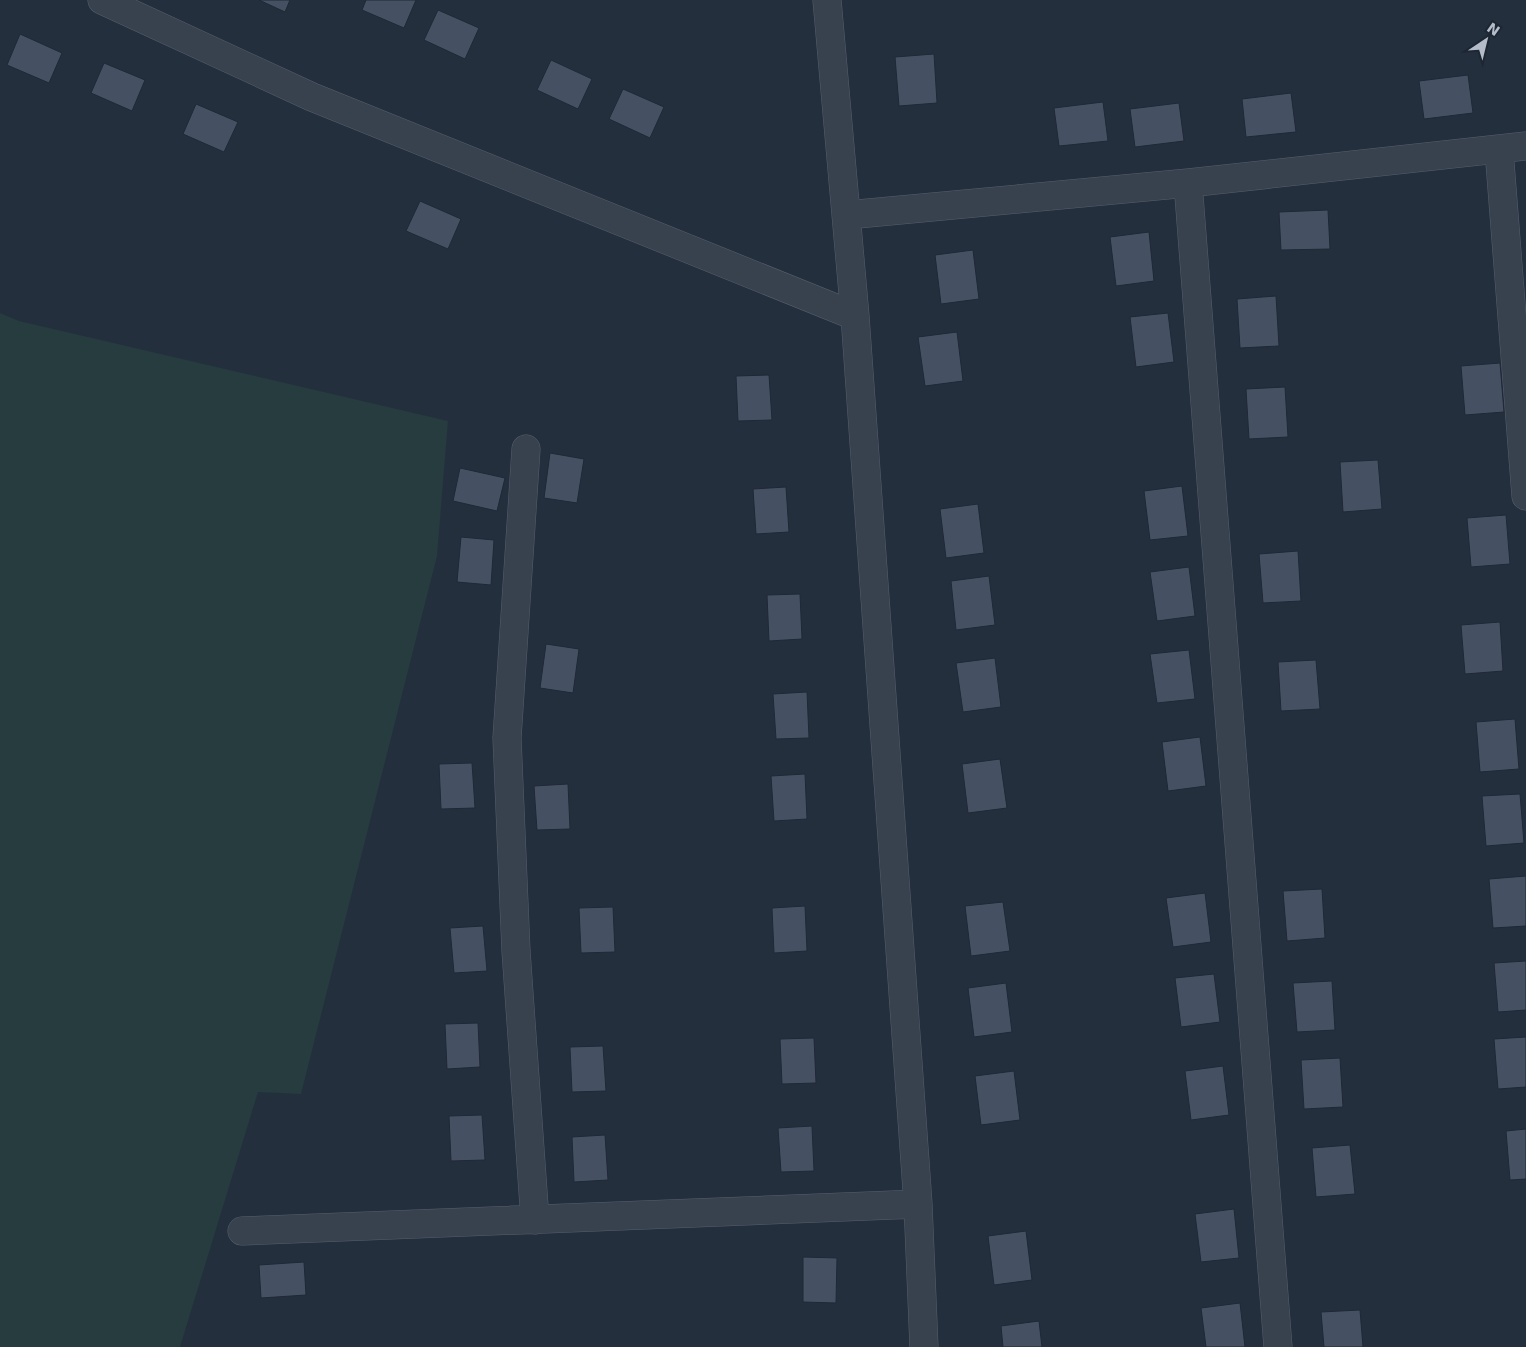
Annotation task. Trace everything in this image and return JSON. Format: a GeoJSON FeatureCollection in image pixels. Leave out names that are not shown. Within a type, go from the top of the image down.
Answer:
{"type":"FeatureCollection","features":[{"type":"Feature","properties":{"kind":"street"},"geometry":{"type":"LineString","coordinates":[[102,0],[312,97],[855,316]]}},
{"type":"Feature","properties":{"kind":"street"},"geometry":{"type":"LineString","coordinates":[[827,0],[855,316],[918,1204],[924,1347]]}},
{"type":"Feature","properties":{"kind":"street"},"geometry":{"type":"LineString","coordinates":[[847,215],[1188,184],[1526,146]]}},
{"type":"Feature","properties":{"kind":"street"},"geometry":{"type":"LineString","coordinates":[[1499,150],[1526,496]]}},
{"type":"Feature","properties":{"kind":"street"},"geometry":{"type":"LineString","coordinates":[[1188,184],[1278,1347]]}},
{"type":"Feature","properties":{"kind":"street"},"geometry":{"type":"LineString","coordinates":[[526,449],[507,738],[516,951],[535,1220]]}},
{"type":"Feature","properties":{"kind":"street"},"geometry":{"type":"LineString","coordinates":[[242,1231],[918,1204]]}},
{"type":"Feature","properties":{"kind":"green space"},"geometry":{"type":"Polygon","coordinates":[[[0,313],[19,321],[448,421],[437,556],[301,1094],[258,1092],[180,1347],[0,1347],[0,313]]]}},
{"type":"Feature","properties":{"kind":"building"},"geometry":{"type":"Polygon","coordinates":[[[259,0],[290,0],[285,12],[259,0]]]}},
{"type":"Feature","properties":{"kind":"building"},"geometry":{"type":"Polygon","coordinates":[[[366,0],[416,0],[404,28],[362,10],[366,0]]]}},
{"type":"Feature","properties":{"kind":"building"},"geometry":{"type":"Polygon","coordinates":[[[438,10],[479,28],[465,59],[424,40],[438,10]]]}},
{"type":"Feature","properties":{"kind":"building"},"geometry":{"type":"Polygon","coordinates":[[[20,34],[62,53],[49,83],[7,65],[20,34]]]}},
{"type":"Feature","properties":{"kind":"building"},"geometry":{"type":"Polygon","coordinates":[[[934,54],[937,103],[899,106],[895,57],[934,54]]]}},
{"type":"Feature","properties":{"kind":"building"},"geometry":{"type":"Polygon","coordinates":[[[551,60],[592,79],[578,109],[537,90],[551,60]]]}},
{"type":"Feature","properties":{"kind":"building"},"geometry":{"type":"Polygon","coordinates":[[[104,63],[145,80],[132,111],[91,93],[104,63]]]}},
{"type":"Feature","properties":{"kind":"building"},"geometry":{"type":"Polygon","coordinates":[[[1468,75],[1473,113],[1424,119],[1419,81],[1468,75]]]}},
{"type":"Feature","properties":{"kind":"building"},"geometry":{"type":"Polygon","coordinates":[[[623,89],[664,107],[650,138],[609,119],[623,89]]]}},
{"type":"Feature","properties":{"kind":"building"},"geometry":{"type":"Polygon","coordinates":[[[1291,93],[1296,132],[1246,137],[1242,99],[1291,93]]]}},
{"type":"Feature","properties":{"kind":"building"},"geometry":{"type":"Polygon","coordinates":[[[1103,102],[1108,141],[1059,146],[1054,108],[1103,102]]]}},
{"type":"Feature","properties":{"kind":"building"},"geometry":{"type":"Polygon","coordinates":[[[1179,103],[1184,141],[1135,147],[1130,109],[1179,103]]]}},
{"type":"Feature","properties":{"kind":"building"},"geometry":{"type":"Polygon","coordinates":[[[196,104],[238,122],[224,152],[183,134],[196,104]]]}},
{"type":"Feature","properties":{"kind":"building"},"geometry":{"type":"Polygon","coordinates":[[[420,201],[461,219],[448,249],[406,231],[420,201]]]}},
{"type":"Feature","properties":{"kind":"building"},"geometry":{"type":"Polygon","coordinates":[[[1328,210],[1330,249],[1281,250],[1279,212],[1328,210]]]}},
{"type":"Feature","properties":{"kind":"building"},"geometry":{"type":"Polygon","coordinates":[[[1149,232],[1154,281],[1116,286],[1110,237],[1149,232]]]}},
{"type":"Feature","properties":{"kind":"building"},"geometry":{"type":"Polygon","coordinates":[[[973,250],[979,299],[941,304],[935,255],[973,250]]]}},
{"type":"Feature","properties":{"kind":"building"},"geometry":{"type":"Polygon","coordinates":[[[1276,296],[1279,346],[1240,348],[1237,299],[1276,296]]]}},
{"type":"Feature","properties":{"kind":"building"},"geometry":{"type":"Polygon","coordinates":[[[1168,313],[1174,362],[1136,367],[1130,317],[1168,313]]]}},
{"type":"Feature","properties":{"kind":"building"},"geometry":{"type":"Polygon","coordinates":[[[957,332],[963,381],[925,386],[918,337],[957,332]]]}},
{"type":"Feature","properties":{"kind":"building"},"geometry":{"type":"Polygon","coordinates":[[[1500,363],[1504,412],[1465,415],[1461,366],[1500,363]]]}},
{"type":"Feature","properties":{"kind":"building"},"geometry":{"type":"Polygon","coordinates":[[[769,375],[772,420],[738,421],[736,376],[769,375]]]}},
{"type":"Feature","properties":{"kind":"building"},"geometry":{"type":"Polygon","coordinates":[[[1285,387],[1288,437],[1249,439],[1246,389],[1285,387]]]}},
{"type":"Feature","properties":{"kind":"building"},"geometry":{"type":"Polygon","coordinates":[[[550,453],[584,459],[577,503],[544,498],[550,453]]]}},
{"type":"Feature","properties":{"kind":"building"},"geometry":{"type":"Polygon","coordinates":[[[1378,460],[1382,509],[1343,512],[1340,462],[1378,460]]]}},
{"type":"Feature","properties":{"kind":"building"},"geometry":{"type":"Polygon","coordinates":[[[460,468],[505,478],[497,511],[453,501],[460,468]]]}},
{"type":"Feature","properties":{"kind":"building"},"geometry":{"type":"Polygon","coordinates":[[[1182,486],[1188,536],[1150,540],[1144,491],[1182,486]]]}},
{"type":"Feature","properties":{"kind":"building"},"geometry":{"type":"Polygon","coordinates":[[[786,487],[789,532],[756,534],[753,489],[786,487]]]}},
{"type":"Feature","properties":{"kind":"building"},"geometry":{"type":"Polygon","coordinates":[[[978,504],[984,553],[946,558],[940,509],[978,504]]]}},
{"type":"Feature","properties":{"kind":"building"},"geometry":{"type":"Polygon","coordinates":[[[1506,515],[1510,564],[1471,567],[1467,518],[1506,515]]]}},
{"type":"Feature","properties":{"kind":"building"},"geometry":{"type":"Polygon","coordinates":[[[461,537],[494,540],[491,585],[457,582],[461,537]]]}},
{"type":"Feature","properties":{"kind":"building"},"geometry":{"type":"Polygon","coordinates":[[[1298,551],[1301,601],[1263,603],[1259,554],[1298,551]]]}},
{"type":"Feature","properties":{"kind":"building"},"geometry":{"type":"Polygon","coordinates":[[[1189,567],[1195,616],[1157,621],[1150,572],[1189,567]]]}},
{"type":"Feature","properties":{"kind":"building"},"geometry":{"type":"Polygon","coordinates":[[[989,576],[995,625],[956,630],[951,581],[989,576]]]}},
{"type":"Feature","properties":{"kind":"building"},"geometry":{"type":"Polygon","coordinates":[[[800,594],[802,639],[769,641],[767,595],[800,594]]]}},
{"type":"Feature","properties":{"kind":"building"},"geometry":{"type":"Polygon","coordinates":[[[1500,622],[1503,671],[1465,674],[1461,625],[1500,622]]]}},
{"type":"Feature","properties":{"kind":"building"},"geometry":{"type":"Polygon","coordinates":[[[546,644],[579,649],[573,693],[540,688],[546,644]]]}},
{"type":"Feature","properties":{"kind":"building"},"geometry":{"type":"Polygon","coordinates":[[[1189,650],[1195,699],[1157,703],[1150,654],[1189,650]]]}},
{"type":"Feature","properties":{"kind":"building"},"geometry":{"type":"Polygon","coordinates":[[[995,658],[1001,707],[963,712],[956,663],[995,658]]]}},
{"type":"Feature","properties":{"kind":"building"},"geometry":{"type":"Polygon","coordinates":[[[1316,660],[1320,709],[1281,711],[1278,662],[1316,660]]]}},
{"type":"Feature","properties":{"kind":"building"},"geometry":{"type":"Polygon","coordinates":[[[807,692],[809,738],[776,739],[773,694],[807,692]]]}},
{"type":"Feature","properties":{"kind":"building"},"geometry":{"type":"Polygon","coordinates":[[[1515,719],[1519,769],[1480,772],[1476,722],[1515,719]]]}},
{"type":"Feature","properties":{"kind":"building"},"geometry":{"type":"Polygon","coordinates":[[[1200,737],[1206,786],[1168,791],[1162,742],[1200,737]]]}},
{"type":"Feature","properties":{"kind":"building"},"geometry":{"type":"Polygon","coordinates":[[[1000,759],[1007,808],[968,813],[962,764],[1000,759]]]}},
{"type":"Feature","properties":{"kind":"building"},"geometry":{"type":"Polygon","coordinates":[[[472,763],[475,808],[441,809],[439,764],[472,763]]]}},
{"type":"Feature","properties":{"kind":"building"},"geometry":{"type":"Polygon","coordinates":[[[805,774],[807,819],[774,821],[771,776],[805,774]]]}},
{"type":"Feature","properties":{"kind":"building"},"geometry":{"type":"Polygon","coordinates":[[[568,784],[570,829],[537,830],[534,786],[568,784]]]}},
{"type":"Feature","properties":{"kind":"building"},"geometry":{"type":"Polygon","coordinates":[[[1520,794],[1524,843],[1486,846],[1482,796],[1520,794]]]}},
{"type":"Feature","properties":{"kind":"building"},"geometry":{"type":"Polygon","coordinates":[[[1526,876],[1526,926],[1493,928],[1489,879],[1526,876]]]}},
{"type":"Feature","properties":{"kind":"building"},"geometry":{"type":"Polygon","coordinates":[[[1322,889],[1325,938],[1287,941],[1283,891],[1322,889]]]}},
{"type":"Feature","properties":{"kind":"building"},"geometry":{"type":"Polygon","coordinates":[[[1205,893],[1211,942],[1173,947],[1166,898],[1205,893]]]}},
{"type":"Feature","properties":{"kind":"building"},"geometry":{"type":"Polygon","coordinates":[[[1003,902],[1010,951],[971,956],[965,906],[1003,902]]]}},
{"type":"Feature","properties":{"kind":"building"},"geometry":{"type":"Polygon","coordinates":[[[805,906],[807,951],[774,953],[772,908],[805,906]]]}},
{"type":"Feature","properties":{"kind":"building"},"geometry":{"type":"Polygon","coordinates":[[[613,907],[615,952],[581,953],[579,908],[613,907]]]}},
{"type":"Feature","properties":{"kind":"building"},"geometry":{"type":"Polygon","coordinates":[[[483,926],[487,971],[454,973],[450,928],[483,926]]]}},
{"type":"Feature","properties":{"kind":"building"},"geometry":{"type":"Polygon","coordinates":[[[1526,961],[1526,1010],[1498,1012],[1494,963],[1526,961]]]}},
{"type":"Feature","properties":{"kind":"building"},"geometry":{"type":"Polygon","coordinates":[[[1214,974],[1220,1022],[1181,1027],[1175,978],[1214,974]]]}},
{"type":"Feature","properties":{"kind":"building"},"geometry":{"type":"Polygon","coordinates":[[[1332,981],[1335,1030],[1297,1032],[1293,983],[1332,981]]]}},
{"type":"Feature","properties":{"kind":"building"},"geometry":{"type":"Polygon","coordinates":[[[1006,983],[1012,1032],[974,1037],[968,988],[1006,983]]]}},
{"type":"Feature","properties":{"kind":"building"},"geometry":{"type":"Polygon","coordinates":[[[478,1023],[480,1067],[447,1069],[445,1024],[478,1023]]]}},
{"type":"Feature","properties":{"kind":"building"},"geometry":{"type":"Polygon","coordinates":[[[1526,1037],[1526,1087],[1498,1089],[1494,1039],[1526,1037]]]}},
{"type":"Feature","properties":{"kind":"building"},"geometry":{"type":"Polygon","coordinates":[[[814,1038],[816,1083],[782,1084],[780,1039],[814,1038]]]}},
{"type":"Feature","properties":{"kind":"building"},"geometry":{"type":"Polygon","coordinates":[[[603,1046],[606,1091],[572,1092],[570,1047],[603,1046]]]}},
{"type":"Feature","properties":{"kind":"building"},"geometry":{"type":"Polygon","coordinates":[[[1340,1058],[1343,1107],[1304,1109],[1301,1060],[1340,1058]]]}},
{"type":"Feature","properties":{"kind":"building"},"geometry":{"type":"Polygon","coordinates":[[[1223,1066],[1229,1115],[1191,1120],[1185,1071],[1223,1066]]]}},
{"type":"Feature","properties":{"kind":"building"},"geometry":{"type":"Polygon","coordinates":[[[1014,1071],[1020,1120],[981,1125],[975,1076],[1014,1071]]]}},
{"type":"Feature","properties":{"kind":"building"},"geometry":{"type":"Polygon","coordinates":[[[482,1115],[485,1160],[451,1161],[449,1116],[482,1115]]]}},
{"type":"Feature","properties":{"kind":"building"},"geometry":{"type":"Polygon","coordinates":[[[812,1126],[814,1171],[781,1172],[778,1128],[812,1126]]]}},
{"type":"Feature","properties":{"kind":"building"},"geometry":{"type":"Polygon","coordinates":[[[1526,1129],[1526,1179],[1510,1180],[1506,1131],[1526,1129]]]}},
{"type":"Feature","properties":{"kind":"building"},"geometry":{"type":"Polygon","coordinates":[[[605,1135],[608,1180],[574,1182],[572,1137],[605,1135]]]}},
{"type":"Feature","properties":{"kind":"building"},"geometry":{"type":"Polygon","coordinates":[[[1350,1145],[1355,1194],[1316,1197],[1312,1148],[1350,1145]]]}},
{"type":"Feature","properties":{"kind":"building"},"geometry":{"type":"Polygon","coordinates":[[[1234,1209],[1239,1258],[1201,1262],[1195,1214],[1234,1209]]]}},
{"type":"Feature","properties":{"kind":"building"},"geometry":{"type":"Polygon","coordinates":[[[1026,1231],[1032,1280],[994,1285],[988,1236],[1026,1231]]]}},
{"type":"Feature","properties":{"kind":"building"},"geometry":{"type":"Polygon","coordinates":[[[803,1257],[837,1258],[836,1303],[803,1302],[803,1257]]]}},
{"type":"Feature","properties":{"kind":"building"},"geometry":{"type":"Polygon","coordinates":[[[304,1262],[306,1295],[261,1298],[259,1265],[304,1262]]]}},
{"type":"Feature","properties":{"kind":"building"},"geometry":{"type":"Polygon","coordinates":[[[1240,1303],[1245,1347],[1206,1347],[1201,1308],[1240,1303]]]}},
{"type":"Feature","properties":{"kind":"building"},"geometry":{"type":"Polygon","coordinates":[[[1360,1310],[1363,1347],[1324,1347],[1321,1312],[1360,1310]]]}},
{"type":"Feature","properties":{"kind":"building"},"geometry":{"type":"Polygon","coordinates":[[[1039,1321],[1042,1347],[1003,1347],[1001,1326],[1039,1321]]]}}]}
